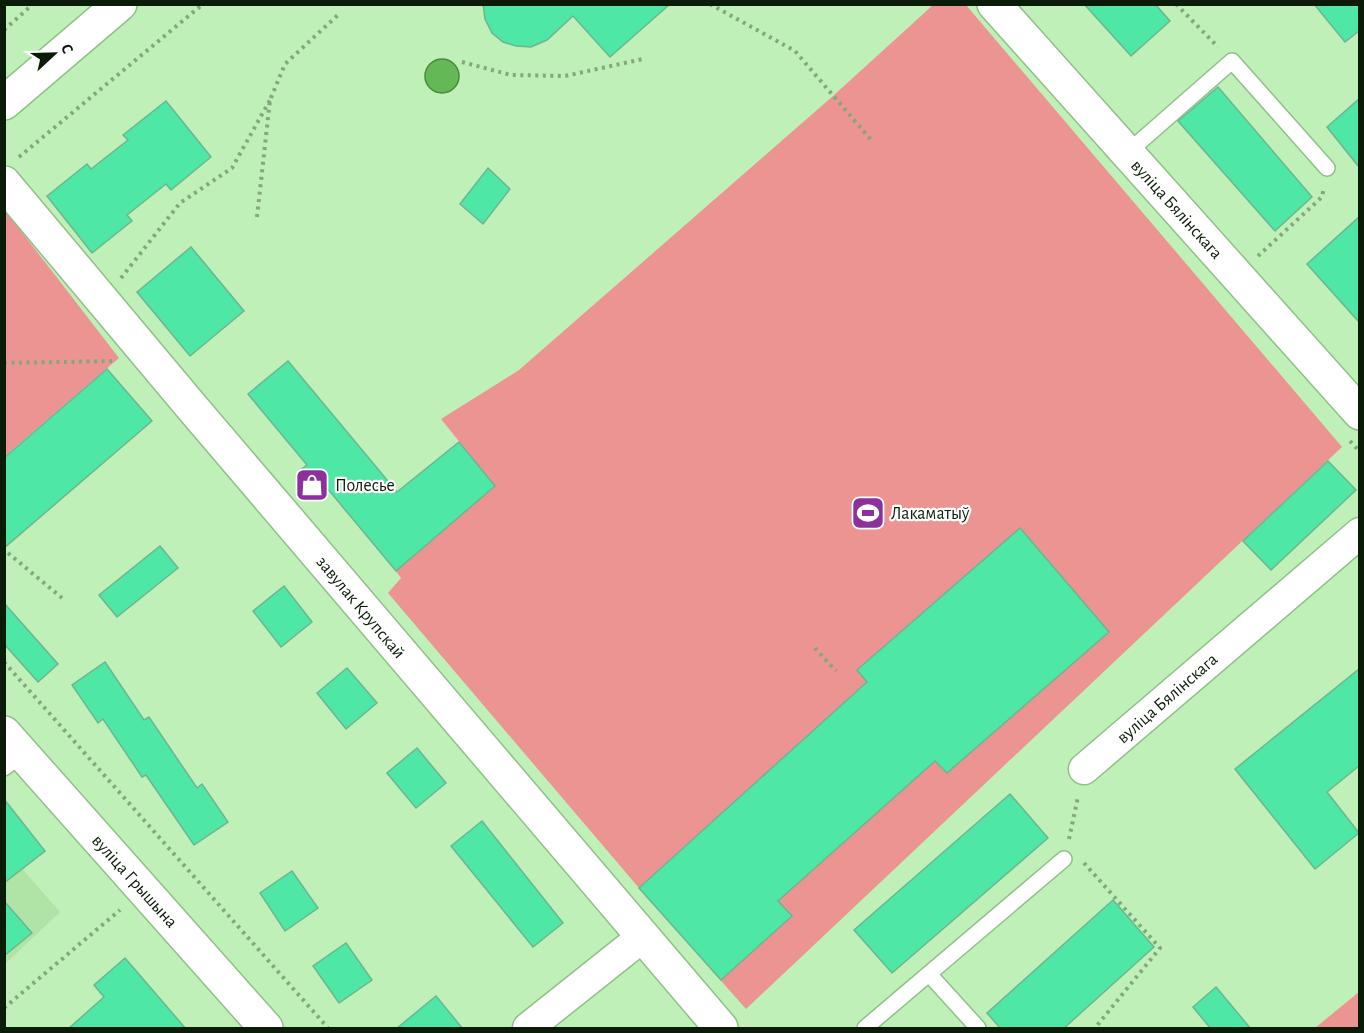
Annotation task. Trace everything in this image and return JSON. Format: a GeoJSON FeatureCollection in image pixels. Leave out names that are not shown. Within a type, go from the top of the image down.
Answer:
{"type":"FeatureCollection","features":[{"type":"Feature","properties":{"kind":"main road"},"geometry":{"type":"LineString","coordinates":[[4,103],[120,4]]}},
{"type":"Feature","properties":{"kind":"main road","name":"вуліца Бялінскага"},"geometry":{"type":"LineString","coordinates":[[994,4],[1359,413]]}},
{"type":"Feature","properties":{"kind":"main road","name":"завулак Крупскай"},"geometry":{"type":"LineString","coordinates":[[10,172],[151,359],[720,1029]]}},
{"type":"Feature","properties":{"kind":"main road","name":"вуліца Грышына"},"geometry":{"type":"LineString","coordinates":[[11,752],[142,888],[266,1029]]}},
{"type":"Feature","properties":{"kind":"street","name":"вуліца Бялінскага"},"geometry":{"type":"LineString","coordinates":[[1084,769],[1359,533]]}},
{"type":"Feature","properties":{"kind":"street"},"geometry":{"type":"LineString","coordinates":[[528,1029],[641,938]]}},
{"type":"Feature","properties":{"kind":"lane"},"geometry":{"type":"LineString","coordinates":[[1127,153],[1232,61],[1327,168]]}},
{"type":"Feature","properties":{"kind":"lane"},"geometry":{"type":"LineString","coordinates":[[865,1029],[1066,852]]}},
{"type":"Feature","properties":{"kind":"lane"},"geometry":{"type":"LineString","coordinates":[[929,974],[978,1029]]}},
{"type":"Feature","properties":{"kind":"path"},"geometry":{"type":"LineString","coordinates":[[4,30],[33,4]]}},
{"type":"Feature","properties":{"kind":"path"},"geometry":{"type":"LineString","coordinates":[[10,172],[203,4]]}},
{"type":"Feature","properties":{"kind":"path"},"geometry":{"type":"LineString","coordinates":[[710,4],[795,51],[872,141]]}},
{"type":"Feature","properties":{"kind":"path"},"geometry":{"type":"LineString","coordinates":[[1176,4],[1232,61]]}},
{"type":"Feature","properties":{"kind":"path"},"geometry":{"type":"LineString","coordinates":[[119,280],[180,203],[232,168],[270,100],[285,64],[339,14]]}},
{"type":"Feature","properties":{"kind":"path"},"geometry":{"type":"LineString","coordinates":[[462,62],[511,75],[565,76],[643,59]]}},
{"type":"Feature","properties":{"kind":"path"},"geometry":{"type":"LineString","coordinates":[[257,218],[270,100]]}},
{"type":"Feature","properties":{"kind":"path"},"geometry":{"type":"LineString","coordinates":[[1254,260],[1322,197],[1327,168]]}},
{"type":"Feature","properties":{"kind":"path"},"geometry":{"type":"LineString","coordinates":[[4,363],[151,359]]}},
{"type":"Feature","properties":{"kind":"path"},"geometry":{"type":"LineString","coordinates":[[8,553],[62,598]]}},
{"type":"Feature","properties":{"kind":"path"},"geometry":{"type":"LineString","coordinates":[[815,648],[836,671]]}},
{"type":"Feature","properties":{"kind":"path"},"geometry":{"type":"LineString","coordinates":[[4,662],[328,1029]]}},
{"type":"Feature","properties":{"kind":"path"},"geometry":{"type":"LineString","coordinates":[[1084,769],[1066,852],[1160,948],[1095,1029]]}},
{"type":"Feature","properties":{"kind":"path"},"geometry":{"type":"LineString","coordinates":[[4,1008],[142,888]]}},
{"type":"Feature","properties":{"kind":"shaded area","name":"Лакаматыў"},"geometry":{"type":"Polygon","coordinates":[[[933,5],[966,5],[1342,447],[746,1009],[639,888],[388,593],[401,578],[396,571],[495,486],[441,419],[519,370],[833,96],[933,5]]]}},
{"type":"Feature","properties":{"kind":"shaded area"},"geometry":{"type":"Polygon","coordinates":[[[442,59],[454,64],[459,76],[454,88],[442,93],[430,88],[425,76],[430,64],[442,59]]]}},
{"type":"Feature","properties":{"kind":"shaded area"},"geometry":{"type":"Polygon","coordinates":[[[4,209],[119,358],[5,456],[4,456],[4,209]]]}},
{"type":"Feature","properties":{"kind":"shaded area"},"geometry":{"type":"Polygon","coordinates":[[[4,848],[60,912],[5,964],[4,964],[4,848]]]}},
{"type":"Feature","properties":{"kind":"shaded area"},"geometry":{"type":"Polygon","coordinates":[[[1359,992],[1359,1028],[1315,1028],[1359,992]]]}},
{"type":"Feature","properties":{"kind":"building"},"geometry":{"type":"Polygon","coordinates":[[[483,4],[670,4],[610,57],[573,16],[547,40],[531,47],[503,42],[492,33],[485,19],[483,4]]]}},
{"type":"Feature","properties":{"kind":"building"},"geometry":{"type":"Polygon","coordinates":[[[1084,4],[1155,4],[1170,21],[1131,56],[1084,4]]]}},
{"type":"Feature","properties":{"kind":"building"},"geometry":{"type":"Polygon","coordinates":[[[1314,4],[1359,4],[1359,31],[1345,42],[1314,4]]]}},
{"type":"Feature","properties":{"kind":"building"},"geometry":{"type":"Polygon","coordinates":[[[1218,87],[1312,197],[1275,231],[1178,121],[1218,87]]]}},
{"type":"Feature","properties":{"kind":"building"},"geometry":{"type":"Polygon","coordinates":[[[1359,99],[1359,167],[1327,127],[1359,99]]]}},
{"type":"Feature","properties":{"kind":"building"},"geometry":{"type":"Polygon","coordinates":[[[166,101],[211,157],[171,190],[166,184],[127,215],[132,221],[92,253],[47,196],[87,164],[91,169],[128,140],[123,135],[166,101]]]}},
{"type":"Feature","properties":{"kind":"building"},"geometry":{"type":"Polygon","coordinates":[[[488,168],[510,189],[483,224],[460,204],[488,168]]]}},
{"type":"Feature","properties":{"kind":"building"},"geometry":{"type":"Polygon","coordinates":[[[1359,217],[1359,322],[1307,264],[1359,217]]]}},
{"type":"Feature","properties":{"kind":"building"},"geometry":{"type":"Polygon","coordinates":[[[191,247],[244,311],[190,356],[137,292],[191,247]]]}},
{"type":"Feature","properties":{"kind":"building"},"geometry":{"type":"Polygon","coordinates":[[[288,361],[397,492],[459,442],[495,486],[396,571],[327,488],[319,495],[299,471],[307,465],[248,394],[288,361]]]}},
{"type":"Feature","properties":{"kind":"building"},"geometry":{"type":"Polygon","coordinates":[[[107,369],[152,421],[4,548],[4,458],[107,369]]]}},
{"type":"Feature","properties":{"kind":"building"},"geometry":{"type":"Polygon","coordinates":[[[1328,461],[1356,490],[1271,570],[1243,541],[1328,461]]]}},
{"type":"Feature","properties":{"kind":"building"},"geometry":{"type":"Polygon","coordinates":[[[1020,528],[1109,632],[947,773],[935,761],[778,901],[792,916],[721,980],[639,888],[867,682],[857,670],[1020,528]]]}},
{"type":"Feature","properties":{"kind":"building"},"geometry":{"type":"Polygon","coordinates":[[[160,546],[178,568],[117,617],[99,595],[160,546]]]}},
{"type":"Feature","properties":{"kind":"building"},"geometry":{"type":"Polygon","coordinates":[[[284,586],[312,622],[281,647],[253,611],[284,586]]]}},
{"type":"Feature","properties":{"kind":"building"},"geometry":{"type":"Polygon","coordinates":[[[4,603],[58,664],[38,682],[4,644],[4,603]]]}},
{"type":"Feature","properties":{"kind":"building"},"geometry":{"type":"Polygon","coordinates":[[[105,662],[144,720],[149,717],[197,788],[202,784],[228,822],[194,845],[146,775],[142,777],[103,719],[98,723],[72,685],[105,662]]]}},
{"type":"Feature","properties":{"kind":"building"},"geometry":{"type":"Polygon","coordinates":[[[347,668],[377,703],[346,729],[317,693],[347,668]]]}},
{"type":"Feature","properties":{"kind":"building"},"geometry":{"type":"Polygon","coordinates":[[[1359,669],[1359,766],[1327,792],[1359,833],[1315,869],[1235,769],[1359,669]]]}},
{"type":"Feature","properties":{"kind":"building"},"geometry":{"type":"Polygon","coordinates":[[[417,748],[446,783],[416,808],[387,773],[417,748]]]}},
{"type":"Feature","properties":{"kind":"building"},"geometry":{"type":"Polygon","coordinates":[[[1010,794],[1048,838],[892,973],[854,930],[1010,794]]]}},
{"type":"Feature","properties":{"kind":"building"},"geometry":{"type":"Polygon","coordinates":[[[4,799],[45,851],[4,883],[4,799]]]}},
{"type":"Feature","properties":{"kind":"building"},"geometry":{"type":"Polygon","coordinates":[[[482,821],[563,923],[533,947],[451,846],[482,821]]]}},
{"type":"Feature","properties":{"kind":"building"},"geometry":{"type":"Polygon","coordinates":[[[292,871],[318,908],[285,931],[260,893],[292,871]]]}},
{"type":"Feature","properties":{"kind":"building"},"geometry":{"type":"Polygon","coordinates":[[[1113,900],[1154,947],[1063,1029],[1001,1029],[987,1013],[1113,900]]]}},
{"type":"Feature","properties":{"kind":"building"},"geometry":{"type":"Polygon","coordinates":[[[4,901],[32,933],[4,956],[4,901]]]}},
{"type":"Feature","properties":{"kind":"building"},"geometry":{"type":"Polygon","coordinates":[[[346,943],[372,980],[339,1003],[313,966],[346,943]]]}},
{"type":"Feature","properties":{"kind":"building"},"geometry":{"type":"Polygon","coordinates":[[[125,958],[186,1029],[68,1029],[104,997],[94,985],[125,958]]]}},
{"type":"Feature","properties":{"kind":"building"},"geometry":{"type":"Polygon","coordinates":[[[1216,987],[1251,1029],[1211,1029],[1193,1007],[1216,987]]]}},
{"type":"Feature","properties":{"kind":"building"},"geometry":{"type":"Polygon","coordinates":[[[436,996],[463,1029],[396,1029],[436,996]]]}},
{"type":"Feature","properties":{"kind":"place","name":"Полесье"},"geometry":{"type":"Point","coordinates":[312,485]}},
{"type":"Feature","properties":{"kind":"place","name":"Лакаматыў"},"geometry":{"type":"Point","coordinates":[868,513]}}]}
